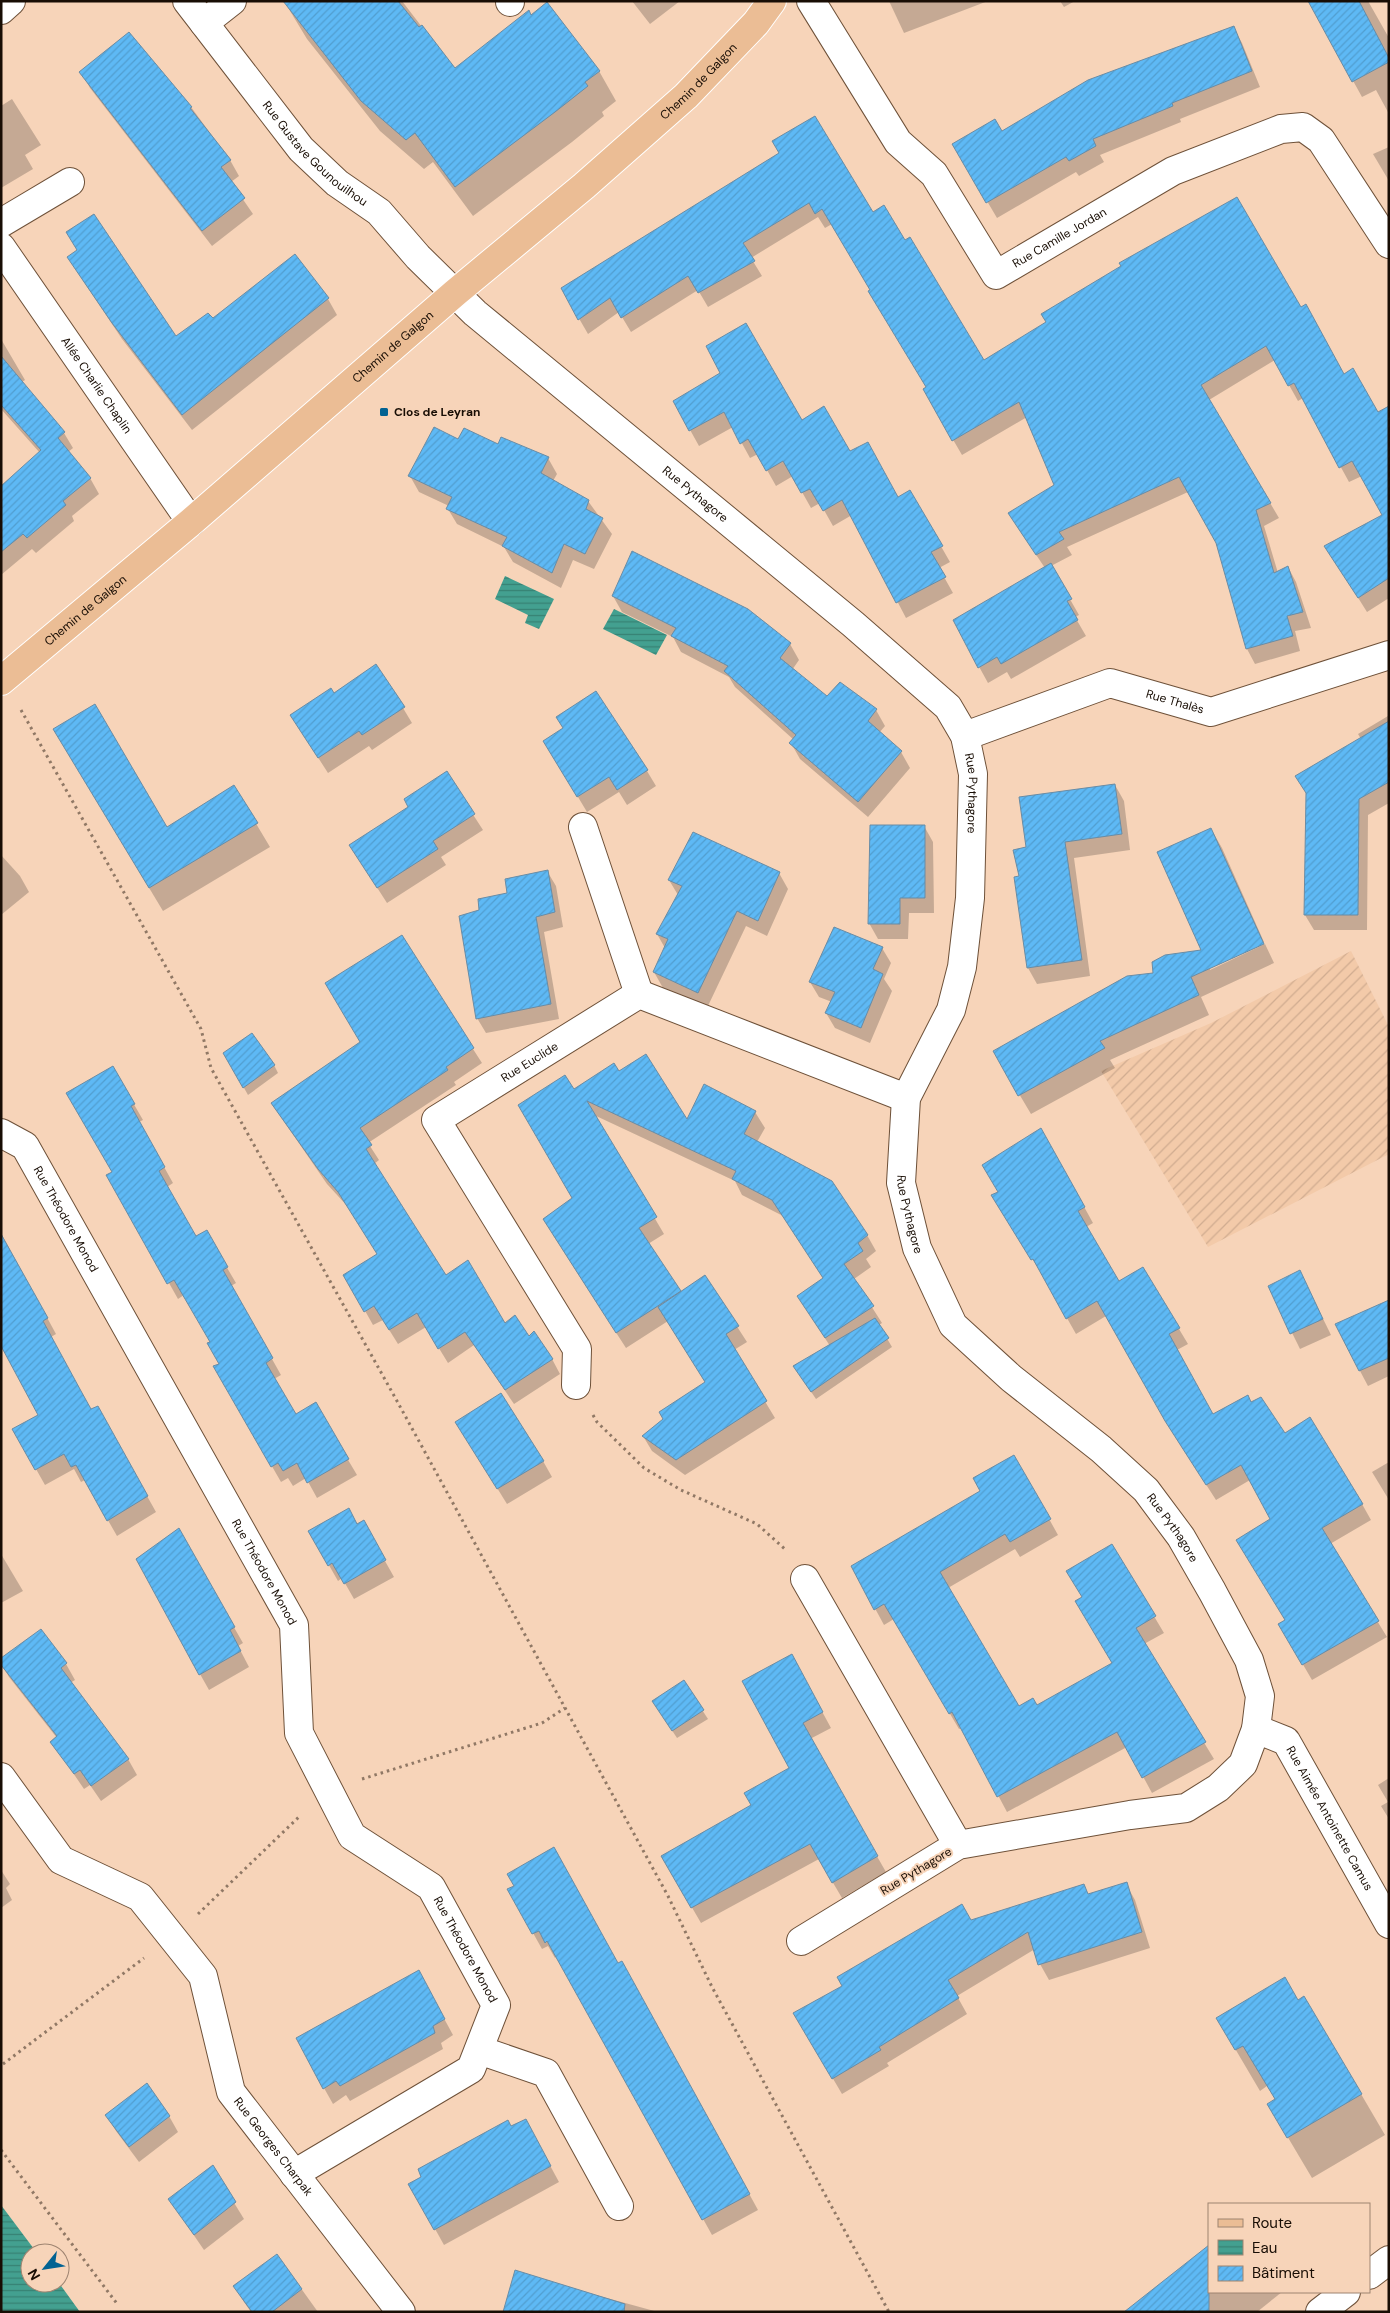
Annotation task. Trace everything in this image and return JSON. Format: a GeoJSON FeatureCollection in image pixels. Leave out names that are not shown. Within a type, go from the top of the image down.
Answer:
{"type":"FeatureCollection","features":[{"type":"Feature","properties":{"kind":"main road","name":"Chemin de Galgon"},"geometry":{"type":"LineString","coordinates":[[2,680],[191,522],[455,293],[584,186],[686,96],[756,23],[772,1]]}},
{"type":"Feature","properties":{"kind":"street"},"geometry":{"type":"LineString","coordinates":[[1,10],[11,1]]}},
{"type":"Feature","properties":{"kind":"street","name":"Rue Gustave Gounouilhou"},"geometry":{"type":"LineString","coordinates":[[187,1],[301,149],[337,183],[379,212],[418,256],[455,293]]}},
{"type":"Feature","properties":{"kind":"street"},"geometry":{"type":"LineString","coordinates":[[204,23],[232,1]]}},
{"type":"Feature","properties":{"kind":"street","name":"Rue Camille Jordan"},"geometry":{"type":"LineString","coordinates":[[811,1],[898,142],[934,174],[996,276],[1173,171],[1281,129],[1303,127],[1321,140],[1386,240]]}},
{"type":"Feature","properties":{"kind":"street"},"geometry":{"type":"LineString","coordinates":[[1,223],[70,182]]}},
{"type":"Feature","properties":{"kind":"street","name":"Allée Charlie Chaplin"},"geometry":{"type":"LineString","coordinates":[[1,247],[191,522]]}},
{"type":"Feature","properties":{"kind":"street","name":"Rue Pythagore"},"geometry":{"type":"LineString","coordinates":[[455,293],[475,313],[517,348],[860,630],[948,708],[965,736],[973,774],[970,898],[962,967],[951,1010],[906,1098],[902,1183],[917,1248],[953,1325],[1011,1378],[1100,1448],[1146,1490],[1181,1537],[1249,1660],[1260,1696],[1256,1729],[1243,1764],[1218,1788],[1186,1808],[1130,1815],[958,1845],[801,1941]]}},
{"type":"Feature","properties":{"kind":"street","name":"Rue Thalès"},"geometry":{"type":"LineString","coordinates":[[965,736],[1110,683],[1211,712],[1389,655]]}},
{"type":"Feature","properties":{"kind":"street"},"geometry":{"type":"LineString","coordinates":[[583,827],[639,994],[906,1098]]}},
{"type":"Feature","properties":{"kind":"street","name":"Rue Euclide"},"geometry":{"type":"LineString","coordinates":[[576,1385],[577,1349],[436,1120],[639,994]]}},
{"type":"Feature","properties":{"kind":"street","name":"Rue Théodore Monod"},"geometry":{"type":"LineString","coordinates":[[1,1133],[25,1146],[294,1625],[299,1734],[352,1836],[431,1887],[496,2005],[471,2069],[294,2174]]}},
{"type":"Feature","properties":{"kind":"street"},"geometry":{"type":"LineString","coordinates":[[805,1579],[958,1845]]}},
{"type":"Feature","properties":{"kind":"street","name":"Rue Aimée Antoinette Camus"},"geometry":{"type":"LineString","coordinates":[[1256,1729],[1286,1741],[1389,1924]]}},
{"type":"Feature","properties":{"kind":"street","name":"Rue Georges Charpak"},"geometry":{"type":"LineString","coordinates":[[1,1777],[61,1860],[140,1897],[203,1976],[231,2092],[401,2312]]}},
{"type":"Feature","properties":{"kind":"street"},"geometry":{"type":"LineString","coordinates":[[478,2050],[546,2073],[619,2206]]}},
{"type":"Feature","properties":{"kind":"street"},"geometry":{"type":"LineString","coordinates":[[1370,2274],[1389,2260]]}},
{"type":"Feature","properties":{"kind":"street"},"geometry":{"type":"LineString","coordinates":[[1320,2312],[1345,2293]]}},
{"type":"Feature","properties":{"kind":"path"},"geometry":{"type":"LineString","coordinates":[[2,680],[201,1029],[211,1068],[397,1401],[668,1896],[712,1987],[889,2312]]}},
{"type":"Feature","properties":{"kind":"path"},"geometry":{"type":"LineString","coordinates":[[576,1385],[597,1422],[644,1468],[681,1490],[757,1524],[785,1549],[805,1579]]}},
{"type":"Feature","properties":{"kind":"path"},"geometry":{"type":"LineString","coordinates":[[3,2064],[172,1937],[311,1806],[330,1794],[360,1780],[542,1723],[565,1708]]}},
{"type":"Feature","properties":{"kind":"path"},"geometry":{"type":"LineString","coordinates":[[1,2150],[118,2305]]}},
{"type":"Feature","properties":{"kind":"shaded area"},"geometry":{"type":"Polygon","coordinates":[[[1351,951],[1389,1027],[1389,1154],[1208,1247],[1101,1071],[1211,1023],[1351,951]]]}},
{"type":"Feature","properties":{"kind":"water"},"geometry":{"type":"Polygon","coordinates":[[[505,576],[554,599],[539,629],[525,623],[528,615],[495,599],[505,576]]]}},
{"type":"Feature","properties":{"kind":"water"},"geometry":{"type":"Polygon","coordinates":[[[614,609],[667,635],[656,655],[603,629],[614,609]]]}},
{"type":"Feature","properties":{"kind":"water"},"geometry":{"type":"Polygon","coordinates":[[[1,2205],[30,2243],[20,2243],[20,2293],[66,2293],[80,2312],[1,2312],[1,2205]]]}},
{"type":"Feature","properties":{"kind":"building"},"geometry":{"type":"Polygon","coordinates":[[[283,1],[398,1],[419,27],[422,25],[455,68],[529,10],[531,15],[547,2],[600,71],[585,82],[588,86],[455,187],[415,133],[406,140],[361,101],[283,1]]]}},
{"type":"Feature","properties":{"kind":"building"},"geometry":{"type":"Polygon","coordinates":[[[1308,1],[1359,1],[1389,58],[1389,62],[1352,82],[1308,1]]]}},
{"type":"Feature","properties":{"kind":"building"},"geometry":{"type":"Polygon","coordinates":[[[1234,26],[1252,71],[1172,103],[1173,106],[1093,139],[1096,146],[1069,161],[1066,157],[986,203],[952,144],[995,119],[1002,131],[1088,80],[1234,26]]]}},
{"type":"Feature","properties":{"kind":"building"},"geometry":{"type":"Polygon","coordinates":[[[129,32],[192,107],[190,108],[231,160],[221,167],[245,198],[202,231],[79,72],[129,32]]]}},
{"type":"Feature","properties":{"kind":"building"},"geometry":{"type":"Polygon","coordinates":[[[815,116],[873,212],[884,205],[905,240],[910,237],[984,360],[1046,322],[1041,314],[1121,266],[1119,263],[1237,197],[1301,307],[1306,304],[1344,374],[1353,368],[1378,412],[1389,406],[1389,578],[1358,598],[1324,546],[1382,515],[1352,461],[1339,468],[1294,383],[1288,386],[1266,346],[1201,385],[1271,503],[1256,510],[1274,573],[1288,566],[1303,612],[1287,616],[1293,636],[1246,649],[1216,543],[1179,477],[1059,532],[1064,539],[1036,555],[1008,513],[1054,485],[1019,402],[952,441],[923,389],[926,387],[868,291],[870,290],[822,209],[815,214],[809,203],[743,243],[755,261],[698,293],[688,276],[621,318],[610,298],[578,320],[561,288],[779,153],[772,141],[815,116]]]}},
{"type":"Feature","properties":{"kind":"building"},"geometry":{"type":"Polygon","coordinates":[[[94,214],[176,336],[208,313],[213,318],[295,254],[329,298],[182,415],[112,323],[67,257],[77,250],[66,232],[94,214]]]}},
{"type":"Feature","properties":{"kind":"building"},"geometry":{"type":"Polygon","coordinates":[[[746,323],[802,420],[824,406],[850,451],[868,442],[898,497],[910,490],[943,546],[931,552],[946,577],[896,603],[842,500],[823,511],[810,489],[801,493],[783,461],[766,471],[748,439],[740,444],[724,412],[689,431],[673,401],[720,373],[706,346],[746,323]]]}},
{"type":"Feature","properties":{"kind":"building"},"geometry":{"type":"Polygon","coordinates":[[[1,356],[65,432],[58,438],[91,478],[63,501],[66,505],[27,538],[23,534],[1,552],[1,486],[41,450],[1,405],[1,356]]]}},
{"type":"Feature","properties":{"kind":"building"},"geometry":{"type":"Polygon","coordinates":[[[434,427],[458,439],[464,428],[498,444],[501,437],[549,457],[541,473],[589,500],[586,509],[603,518],[585,554],[564,544],[552,573],[502,546],[507,537],[446,509],[452,497],[408,476],[434,427]]]}},
{"type":"Feature","properties":{"kind":"building"},"geometry":{"type":"Polygon","coordinates":[[[632,551],[748,609],[791,643],[780,658],[827,696],[840,682],[877,709],[868,721],[902,751],[858,802],[789,743],[796,735],[724,671],[728,666],[671,636],[676,628],[612,596],[632,551]]]}},
{"type":"Feature","properties":{"kind":"building"},"geometry":{"type":"Polygon","coordinates":[[[1051,563],[1072,599],[1067,601],[1078,620],[1001,664],[997,657],[978,668],[953,620],[1051,563]]]}},
{"type":"Feature","properties":{"kind":"building"},"geometry":{"type":"Polygon","coordinates":[[[376,664],[405,707],[362,735],[359,731],[318,758],[290,715],[331,688],[334,693],[376,664]]]}},
{"type":"Feature","properties":{"kind":"building"},"geometry":{"type":"Polygon","coordinates":[[[596,691],[648,770],[617,790],[609,777],[577,797],[543,741],[563,728],[556,717],[596,691]]]}},
{"type":"Feature","properties":{"kind":"building"},"geometry":{"type":"Polygon","coordinates":[[[95,704],[167,827],[234,785],[258,823],[149,888],[53,729],[95,704]]]}},
{"type":"Feature","properties":{"kind":"building"},"geometry":{"type":"Polygon","coordinates":[[[1389,721],[1389,782],[1359,799],[1358,915],[1304,915],[1306,793],[1295,776],[1389,721]]]}},
{"type":"Feature","properties":{"kind":"building"},"geometry":{"type":"Polygon","coordinates":[[[447,771],[475,814],[433,841],[438,849],[377,888],[349,845],[408,807],[404,799],[447,771]]]}},
{"type":"Feature","properties":{"kind":"building"},"geometry":{"type":"Polygon","coordinates":[[[1115,784],[1122,834],[1065,842],[1082,960],[1027,968],[1014,877],[1019,876],[1013,850],[1026,847],[1019,797],[1115,784]]]}},
{"type":"Feature","properties":{"kind":"building"},"geometry":{"type":"Polygon","coordinates":[[[870,825],[925,825],[925,898],[900,898],[900,924],[868,924],[870,825]]]}},
{"type":"Feature","properties":{"kind":"building"},"geometry":{"type":"Polygon","coordinates":[[[1211,828],[1264,944],[1191,977],[1199,995],[1100,1041],[1105,1048],[1018,1096],[993,1051],[1127,976],[1153,973],[1152,962],[1165,955],[1201,950],[1157,852],[1211,828]]]}},
{"type":"Feature","properties":{"kind":"building"},"geometry":{"type":"Polygon","coordinates":[[[693,832],[780,872],[758,921],[737,911],[698,993],[653,972],[668,939],[656,934],[682,886],[668,880],[693,832]]]}},
{"type":"Feature","properties":{"kind":"building"},"geometry":{"type":"Polygon","coordinates":[[[548,870],[555,912],[536,917],[551,1004],[476,1019],[459,916],[479,910],[478,899],[507,893],[505,879],[548,870]]]}},
{"type":"Feature","properties":{"kind":"building"},"geometry":{"type":"Polygon","coordinates":[[[834,927],[883,947],[873,969],[883,974],[861,1028],[825,1013],[835,992],[809,982],[834,927]]]}},
{"type":"Feature","properties":{"kind":"building"},"geometry":{"type":"Polygon","coordinates":[[[402,935],[474,1048],[446,1067],[448,1070],[360,1128],[372,1145],[366,1149],[446,1275],[468,1260],[505,1323],[515,1315],[529,1336],[534,1331],[553,1359],[505,1390],[465,1332],[438,1349],[417,1313],[389,1330],[374,1306],[364,1312],[343,1275],[377,1254],[338,1192],[318,1169],[271,1103],[360,1042],[325,983],[402,935]]]}},
{"type":"Feature","properties":{"kind":"building"},"geometry":{"type":"Polygon","coordinates":[[[252,1033],[275,1065],[243,1088],[223,1053],[252,1033]]]}},
{"type":"Feature","properties":{"kind":"building"},"geometry":{"type":"Polygon","coordinates":[[[646,1054],[687,1119],[704,1084],[756,1111],[744,1134],[832,1181],[868,1235],[858,1243],[863,1251],[844,1264],[874,1306],[825,1338],[797,1296],[823,1278],[772,1200],[732,1179],[736,1171],[587,1101],[657,1217],[639,1228],[681,1291],[616,1333],[543,1219],[572,1198],[518,1105],[565,1075],[574,1089],[614,1063],[619,1071],[646,1054]]]}},
{"type":"Feature","properties":{"kind":"building"},"geometry":{"type":"Polygon","coordinates":[[[113,1066],[135,1104],[131,1106],[165,1167],[159,1171],[196,1236],[207,1230],[228,1267],[223,1270],[273,1358],[266,1363],[296,1414],[316,1402],[349,1459],[307,1483],[297,1463],[283,1471],[278,1463],[271,1467],[213,1366],[219,1364],[207,1343],[210,1342],[174,1280],[167,1284],[106,1175],[112,1172],[66,1093],[113,1066]]]}},
{"type":"Feature","properties":{"kind":"building"},"geometry":{"type":"Polygon","coordinates":[[[1041,1128],[1085,1207],[1078,1211],[1119,1281],[1143,1267],[1180,1328],[1169,1334],[1213,1414],[1248,1395],[1251,1402],[1261,1397],[1285,1433],[1310,1417],[1363,1504],[1322,1528],[1379,1621],[1302,1665],[1278,1624],[1285,1620],[1236,1540],[1270,1519],[1241,1465],[1206,1485],[1165,1421],[1097,1301],[1066,1319],[1033,1259],[1031,1260],[991,1195],[998,1192],[982,1165],[1041,1128]]]}},
{"type":"Feature","properties":{"kind":"building"},"geometry":{"type":"Polygon","coordinates":[[[1,1234],[48,1318],[43,1321],[91,1409],[98,1406],[148,1496],[107,1521],[76,1465],[71,1467],[64,1454],[35,1470],[12,1429],[38,1415],[1,1346],[1,1234]]]}},
{"type":"Feature","properties":{"kind":"building"},"geometry":{"type":"Polygon","coordinates":[[[1300,1270],[1323,1319],[1290,1334],[1268,1286],[1300,1270]]]}},
{"type":"Feature","properties":{"kind":"building"},"geometry":{"type":"Polygon","coordinates":[[[705,1275],[739,1326],[726,1334],[767,1401],[676,1460],[642,1436],[663,1419],[659,1412],[705,1382],[658,1307],[705,1275]]]}},
{"type":"Feature","properties":{"kind":"building"},"geometry":{"type":"Polygon","coordinates":[[[1389,1300],[1389,1358],[1359,1371],[1335,1324],[1389,1300]]]}},
{"type":"Feature","properties":{"kind":"building"},"geometry":{"type":"Polygon","coordinates":[[[875,1318],[889,1338],[811,1392],[793,1366],[875,1318]]]}},
{"type":"Feature","properties":{"kind":"building"},"geometry":{"type":"Polygon","coordinates":[[[501,1393],[544,1461],[497,1489],[455,1422],[501,1393]]]}},
{"type":"Feature","properties":{"kind":"building"},"geometry":{"type":"Polygon","coordinates":[[[1014,1455],[1051,1519],[1010,1542],[1005,1534],[940,1572],[1019,1706],[1033,1698],[1037,1705],[1112,1663],[1075,1601],[1082,1597],[1066,1571],[1112,1544],[1156,1616],[1136,1628],[1206,1742],[1142,1778],[1117,1732],[997,1797],[952,1712],[949,1714],[884,1604],[874,1610],[851,1566],[980,1491],[973,1478],[1014,1455]]]}},
{"type":"Feature","properties":{"kind":"building"},"geometry":{"type":"Polygon","coordinates":[[[349,1508],[357,1524],[364,1520],[386,1560],[344,1584],[332,1563],[328,1566],[308,1531],[349,1508]]]}},
{"type":"Feature","properties":{"kind":"building"},"geometry":{"type":"Polygon","coordinates":[[[179,1528],[235,1627],[230,1630],[241,1651],[199,1675],[136,1559],[179,1528]]]}},
{"type":"Feature","properties":{"kind":"building"},"geometry":{"type":"Polygon","coordinates":[[[41,1629],[67,1663],[61,1668],[129,1759],[91,1786],[80,1770],[74,1774],[50,1742],[57,1736],[1,1665],[1,1658],[41,1629]]]}},
{"type":"Feature","properties":{"kind":"building"},"geometry":{"type":"Polygon","coordinates":[[[792,1654],[823,1712],[803,1723],[878,1856],[832,1883],[810,1844],[691,1908],[661,1856],[751,1805],[744,1793],[789,1768],[742,1681],[792,1654]]]}},
{"type":"Feature","properties":{"kind":"building"},"geometry":{"type":"Polygon","coordinates":[[[684,1680],[704,1710],[672,1731],[652,1701],[684,1680]]]}},
{"type":"Feature","properties":{"kind":"building"},"geometry":{"type":"Polygon","coordinates":[[[554,1847],[618,1963],[622,1961],[750,2194],[702,2220],[547,1941],[545,1943],[539,1931],[532,1934],[507,1889],[514,1886],[507,1874],[554,1847]]]}},
{"type":"Feature","properties":{"kind":"building"},"geometry":{"type":"Polygon","coordinates":[[[1127,1882],[1142,1932],[1038,1965],[1028,1932],[948,1980],[959,1998],[879,2047],[881,2050],[832,2079],[793,2013],[842,1986],[837,1977],[962,1904],[971,1920],[1084,1884],[1088,1894],[1127,1882]]]}},
{"type":"Feature","properties":{"kind":"building"},"geometry":{"type":"Polygon","coordinates":[[[419,1970],[445,2019],[433,2026],[435,2033],[340,2086],[336,2081],[323,2089],[296,2038],[419,1970]]]}},
{"type":"Feature","properties":{"kind":"building"},"geometry":{"type":"Polygon","coordinates":[[[1285,1977],[1298,2000],[1304,1996],[1362,2094],[1287,2138],[1267,2104],[1275,2099],[1243,2046],[1235,2050],[1216,2018],[1285,1977]]]}},
{"type":"Feature","properties":{"kind":"building"},"geometry":{"type":"Polygon","coordinates":[[[147,2083],[170,2116],[129,2147],[105,2115],[147,2083]]]}},
{"type":"Feature","properties":{"kind":"building"},"geometry":{"type":"Polygon","coordinates":[[[526,2119],[551,2166],[434,2230],[408,2184],[421,2177],[418,2169],[508,2120],[511,2126],[526,2119]]]}},
{"type":"Feature","properties":{"kind":"building"},"geometry":{"type":"Polygon","coordinates":[[[213,2165],[236,2202],[194,2235],[168,2199],[213,2165]]]}},
{"type":"Feature","properties":{"kind":"building"},"geometry":{"type":"Polygon","coordinates":[[[1208,2246],[1209,2312],[1124,2312],[1208,2246]]]}},
{"type":"Feature","properties":{"kind":"building"},"geometry":{"type":"Polygon","coordinates":[[[277,2254],[302,2289],[272,2312],[252,2312],[233,2286],[277,2254]]]}},
{"type":"Feature","properties":{"kind":"building"},"geometry":{"type":"Polygon","coordinates":[[[515,2270],[625,2304],[624,2312],[503,2312],[515,2270]]]}},
{"type":"Feature","properties":{"kind":"place","name":"Clos de Leyran"},"geometry":{"type":"Point","coordinates":[384,412]}}]}
